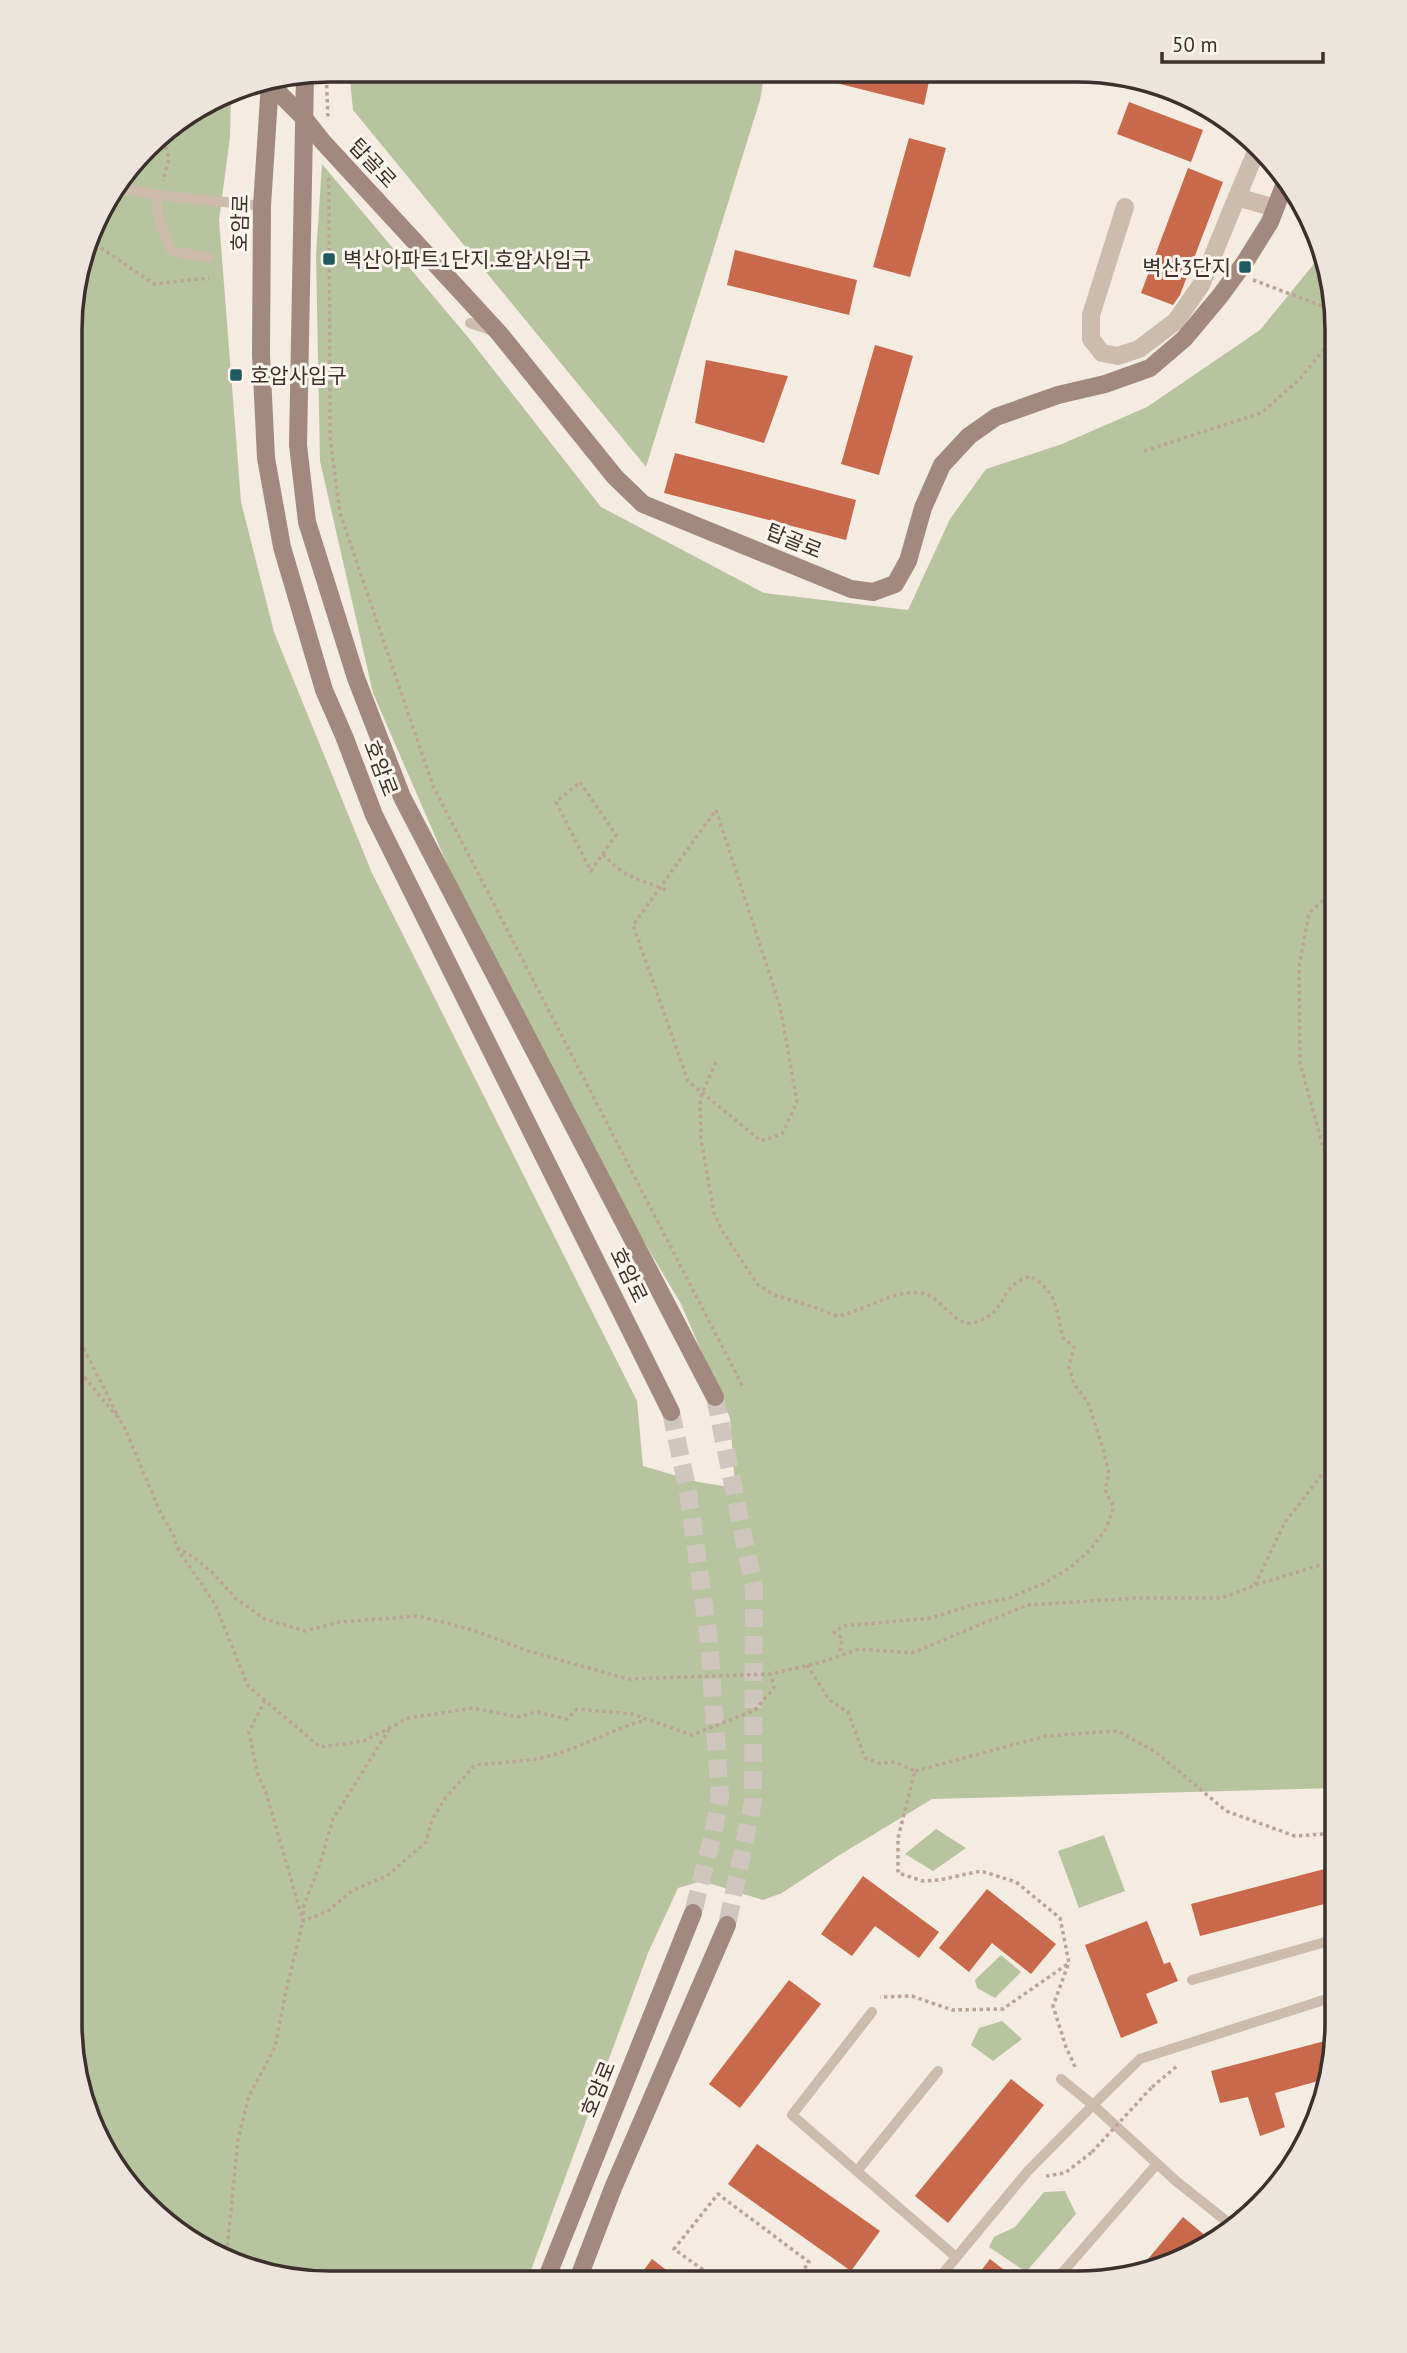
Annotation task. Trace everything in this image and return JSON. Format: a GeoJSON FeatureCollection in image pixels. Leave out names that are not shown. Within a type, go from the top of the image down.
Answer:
{"type":"FeatureCollection","features":[{"type":"Feature","properties":{"kind":"main road"},"geometry":{"type":"LineString","coordinates":[[304,84],[298,445],[307,522],[356,678],[402,797],[715,1397]]}},
{"type":"Feature","properties":{"kind":"main road","name":"탑골로"},"geometry":{"type":"LineString","coordinates":[[275,89],[499,333],[615,477],[643,504],[852,589],[873,592],[895,584],[908,561],[923,508],[942,465],[969,436],[996,417],[1058,395],[1105,384],[1150,368],[1184,339],[1220,296],[1264,232],[1282,191]]}},
{"type":"Feature","properties":{"kind":"main road","name":"호암로"},"geometry":{"type":"LineString","coordinates":[[270,90],[262,206],[261,355],[267,458],[282,547],[324,690],[374,815],[671,1412]]}},
{"type":"Feature","properties":{"kind":"main road","name":"호암로"},"geometry":{"type":"LineString","coordinates":[[549,2271],[693,1913]]}},
{"type":"Feature","properties":{"kind":"main road"},"geometry":{"type":"LineString","coordinates":[[581,2271],[613,2188],[727,1925]]}},
{"type":"Feature","properties":{"kind":"street"},"geometry":{"type":"LineString","coordinates":[[1125,207],[1091,315],[1091,339],[1102,353],[1118,356],[1139,349],[1154,335],[1176,321],[1201,285],[1254,157]]}},
{"type":"Feature","properties":{"kind":"street"},"geometry":{"type":"LineString","coordinates":[[1237,197],[1275,208]]}},
{"type":"Feature","properties":{"kind":"lane"},"geometry":{"type":"LineString","coordinates":[[127,189],[262,206]]}},
{"type":"Feature","properties":{"kind":"lane"},"geometry":{"type":"LineString","coordinates":[[159,195],[156,205],[158,218],[172,251],[210,258]]}},
{"type":"Feature","properties":{"kind":"lane"},"geometry":{"type":"LineString","coordinates":[[470,323],[499,333]]}},
{"type":"Feature","properties":{"kind":"lane"},"geometry":{"type":"LineString","coordinates":[[1192,1980],[1325,1942]]}},
{"type":"Feature","properties":{"kind":"lane"},"geometry":{"type":"LineString","coordinates":[[945,2271],[1027,2172],[1140,2059],[1325,2000]]}},
{"type":"Feature","properties":{"kind":"lane"},"geometry":{"type":"LineString","coordinates":[[872,2012],[792,2115],[956,2257]]}},
{"type":"Feature","properties":{"kind":"lane"},"geometry":{"type":"LineString","coordinates":[[857,2171],[938,2071]]}},
{"type":"Feature","properties":{"kind":"lane"},"geometry":{"type":"LineString","coordinates":[[1061,2079],[1195,2197],[1227,2220]]}},
{"type":"Feature","properties":{"kind":"lane"},"geometry":{"type":"LineString","coordinates":[[1064,2271],[1157,2164]]}},
{"type":"Feature","properties":{"kind":"path"},"geometry":{"type":"LineString","coordinates":[[326,83],[330,437],[341,513],[433,786],[743,1387]]}},
{"type":"Feature","properties":{"kind":"path"},"geometry":{"type":"LineString","coordinates":[[159,195],[169,159],[165,145]]}},
{"type":"Feature","properties":{"kind":"path"},"geometry":{"type":"LineString","coordinates":[[97,246],[154,284],[209,278]]}},
{"type":"Feature","properties":{"kind":"path"},"geometry":{"type":"LineString","coordinates":[[1248,278],[1324,306]]}},
{"type":"Feature","properties":{"kind":"path"},"geometry":{"type":"LineString","coordinates":[[1144,452],[1261,412],[1299,380],[1325,348]]}},
{"type":"Feature","properties":{"kind":"path"},"geometry":{"type":"LineString","coordinates":[[580,782],[616,835],[603,854],[591,871],[556,802],[580,782]]}},
{"type":"Feature","properties":{"kind":"path"},"geometry":{"type":"LineString","coordinates":[[716,810],[780,1006],[797,1102],[782,1134],[761,1141],[701,1091],[688,1081],[633,925],[716,810]]}},
{"type":"Feature","properties":{"kind":"path"},"geometry":{"type":"LineString","coordinates":[[603,854],[632,879],[668,891]]}},
{"type":"Feature","properties":{"kind":"path"},"geometry":{"type":"LineString","coordinates":[[1325,899],[1309,913],[1300,967],[1300,1063],[1325,1154]]}},
{"type":"Feature","properties":{"kind":"path"},"geometry":{"type":"LineString","coordinates":[[716,1062],[701,1091],[701,1139],[714,1213],[723,1232],[757,1284],[774,1295],[837,1316],[889,1298],[922,1293],[961,1322],[970,1324],[994,1313],[1015,1284],[1030,1276],[1042,1283],[1055,1299],[1063,1338],[1074,1347],[1069,1367],[1074,1384],[1088,1402],[1109,1473],[1105,1490],[1114,1507],[1107,1529],[1090,1550],[1071,1567],[1043,1584],[1009,1598],[968,1606],[931,1618],[843,1626],[834,1632],[842,1638],[840,1655]]}},
{"type":"Feature","properties":{"kind":"path"},"geometry":{"type":"LineString","coordinates":[[82,1345],[122,1424],[161,1514],[174,1536],[176,1547],[215,1604],[248,1686],[320,1747],[364,1741],[409,1718],[472,1708],[518,1717],[537,1712],[567,1719],[577,1709],[632,1714],[692,1735],[755,1710],[775,1688],[771,1674]]}},
{"type":"Feature","properties":{"kind":"path"},"geometry":{"type":"LineString","coordinates":[[82,1375],[122,1424]]}},
{"type":"Feature","properties":{"kind":"path"},"geometry":{"type":"LineString","coordinates":[[1255,1585],[1285,1522],[1325,1471]]}},
{"type":"Feature","properties":{"kind":"path"},"geometry":{"type":"LineString","coordinates":[[176,1547],[195,1558],[236,1598],[265,1619],[306,1631],[340,1622],[418,1616],[473,1630],[525,1650],[628,1679],[771,1674],[859,1649],[912,1653],[1027,1605],[1137,1598],[1222,1598],[1325,1564]]}},
{"type":"Feature","properties":{"kind":"path"},"geometry":{"type":"LineString","coordinates":[[807,1665],[829,1700],[848,1712],[865,1758],[879,1763],[896,1762],[915,1771],[1046,1736],[1118,1731],[1157,1753],[1226,1811],[1295,1836],[1325,1834]]}},
{"type":"Feature","properties":{"kind":"path"},"geometry":{"type":"LineString","coordinates":[[265,1700],[249,1732],[257,1772],[267,1796],[303,1921]]}},
{"type":"Feature","properties":{"kind":"path"},"geometry":{"type":"LineString","coordinates":[[303,1921],[328,1911],[352,1891],[388,1875],[426,1842],[432,1820],[446,1797],[475,1765],[537,1759],[578,1746],[621,1727],[649,1720]]}},
{"type":"Feature","properties":{"kind":"path"},"geometry":{"type":"LineString","coordinates":[[227,2248],[237,2139],[249,2096],[275,2048],[303,1921],[304,1905],[333,1819],[390,1728]]}},
{"type":"Feature","properties":{"kind":"path"},"geometry":{"type":"LineString","coordinates":[[915,1771],[898,1838],[898,1873],[923,1881],[981,1871],[1016,1882],[1060,1917],[1069,1963],[1053,2006],[1066,2047],[1077,2070]]}},
{"type":"Feature","properties":{"kind":"path"},"geometry":{"type":"LineString","coordinates":[[872,2012],[879,1997],[912,1996],[952,2010],[1003,2009],[1069,1963]]}},
{"type":"Feature","properties":{"kind":"path"},"geometry":{"type":"LineString","coordinates":[[1042,2177],[1065,2173],[1092,2152],[1152,2087]]}},
{"type":"Feature","properties":{"kind":"path"},"geometry":{"type":"LineString","coordinates":[[705,2271],[674,2249],[718,2194],[809,2262],[803,2271]]}},
{"type":"Feature","properties":{"kind":"green space"},"geometry":{"type":"Polygon","coordinates":[[[763,82],[760,100],[646,467],[353,110],[350,83],[763,82]]]}},
{"type":"Feature","properties":{"kind":"green space"},"geometry":{"type":"Polygon","coordinates":[[[231,103],[230,137],[219,220],[241,502],[274,632],[372,873],[637,1401],[643,1466],[698,1482],[735,1488],[730,1418],[681,1304],[586,1144],[487,956],[373,693],[320,461],[316,255],[322,164],[467,336],[601,507],[764,593],[908,610],[950,519],[986,469],[1062,444],[1147,407],[1260,330],[1315,262],[1320,282],[1325,331],[1325,1788],[932,1799],[782,1893],[763,1900],[702,1881],[678,1888],[648,1953],[531,2271],[298,2269],[236,2252],[179,2219],[155,2198],[134,2174],[101,2117],[87,2071],[82,2022],[84,298],[101,236],[134,179],[155,155],[179,134],[231,103]]]}},
{"type":"Feature","properties":{"kind":"green space"},"geometry":{"type":"Polygon","coordinates":[[[936,1829],[966,1848],[933,1871],[905,1854],[936,1829]]]}},
{"type":"Feature","properties":{"kind":"green space"},"geometry":{"type":"Polygon","coordinates":[[[1104,1835],[1125,1891],[1079,1908],[1058,1851],[1104,1835]]]}},
{"type":"Feature","properties":{"kind":"green space"},"geometry":{"type":"Polygon","coordinates":[[[1001,1955],[1021,1972],[995,1998],[977,1988],[975,1980],[1001,1955]]]}},
{"type":"Feature","properties":{"kind":"green space"},"geometry":{"type":"Polygon","coordinates":[[[1002,2021],[1022,2039],[993,2061],[971,2045],[979,2028],[1002,2021]]]}},
{"type":"Feature","properties":{"kind":"green space"},"geometry":{"type":"Polygon","coordinates":[[[1065,2191],[1076,2214],[1025,2271],[989,2247],[994,2237],[1015,2227],[1044,2192],[1065,2191]]]}},
{"type":"Feature","properties":{"kind":"building"},"geometry":{"type":"Polygon","coordinates":[[[833,82],[929,82],[924,105],[833,82]]]}},
{"type":"Feature","properties":{"kind":"building"},"geometry":{"type":"Polygon","coordinates":[[[1129,102],[1203,130],[1191,162],[1117,134],[1129,102]]]}},
{"type":"Feature","properties":{"kind":"building"},"geometry":{"type":"Polygon","coordinates":[[[909,138],[946,148],[910,277],[873,267],[909,138]]]}},
{"type":"Feature","properties":{"kind":"building"},"geometry":{"type":"Polygon","coordinates":[[[1188,168],[1223,182],[1180,295],[1173,305],[1141,293],[1188,168]]]}},
{"type":"Feature","properties":{"kind":"building"},"geometry":{"type":"Polygon","coordinates":[[[735,250],[857,280],[849,315],[727,285],[735,250]]]}},
{"type":"Feature","properties":{"kind":"building"},"geometry":{"type":"Polygon","coordinates":[[[875,345],[913,356],[879,475],[841,464],[875,345]]]}},
{"type":"Feature","properties":{"kind":"building"},"geometry":{"type":"Polygon","coordinates":[[[706,360],[788,376],[764,443],[695,423],[706,360]]]}},
{"type":"Feature","properties":{"kind":"building"},"geometry":{"type":"Polygon","coordinates":[[[675,453],[856,500],[846,540],[664,493],[675,453]]]}},
{"type":"Feature","properties":{"kind":"building"},"geometry":{"type":"Polygon","coordinates":[[[1325,1869],[1325,1904],[1200,1936],[1191,1904],[1325,1869]]]}},
{"type":"Feature","properties":{"kind":"building"},"geometry":{"type":"Polygon","coordinates":[[[863,1876],[939,1932],[919,1958],[875,1926],[852,1956],[821,1934],[863,1876]]]}},
{"type":"Feature","properties":{"kind":"building"},"geometry":{"type":"Polygon","coordinates":[[[987,1889],[1056,1944],[1031,1974],[992,1943],[969,1972],[939,1948],[987,1889]]]}},
{"type":"Feature","properties":{"kind":"building"},"geometry":{"type":"Polygon","coordinates":[[[1147,1921],[1164,1964],[1170,1962],[1178,1981],[1146,1994],[1158,2023],[1121,2038],[1085,1945],[1147,1921]]]}},
{"type":"Feature","properties":{"kind":"building"},"geometry":{"type":"Polygon","coordinates":[[[789,1980],[821,2004],[740,2108],[709,2084],[789,1980]]]}},
{"type":"Feature","properties":{"kind":"building"},"geometry":{"type":"Polygon","coordinates":[[[1324,2041],[1317,2081],[1275,2093],[1285,2127],[1260,2136],[1248,2097],[1220,2103],[1211,2071],[1324,2041]]]}},
{"type":"Feature","properties":{"kind":"building"},"geometry":{"type":"Polygon","coordinates":[[[1011,2079],[1044,2105],[948,2223],[915,2196],[1011,2079]]]}},
{"type":"Feature","properties":{"kind":"building"},"geometry":{"type":"Polygon","coordinates":[[[757,2144],[880,2231],[851,2271],[728,2184],[757,2144]]]}},
{"type":"Feature","properties":{"kind":"building"},"geometry":{"type":"Polygon","coordinates":[[[1183,2217],[1204,2235],[1171,2252],[1147,2260],[1183,2217]]]}},
{"type":"Feature","properties":{"kind":"building"},"geometry":{"type":"Polygon","coordinates":[[[652,2259],[668,2271],[643,2271],[652,2259]]]}},
{"type":"Feature","properties":{"kind":"building"},"geometry":{"type":"Polygon","coordinates":[[[990,2259],[1006,2271],[981,2271],[990,2259]]]}},
{"type":"Feature","properties":{"kind":"tunnel"},"geometry":{"type":"LineString","coordinates":[[715,1397],[754,1588],[753,1802],[727,1925]]}},
{"type":"Feature","properties":{"kind":"tunnel"},"geometry":{"type":"LineString","coordinates":[[671,1412],[688,1492],[709,1641],[720,1797],[693,1913]]}},
{"type":"Feature","properties":{"kind":"place","name":"벽산아파트1단지.호압사입구"},"geometry":{"type":"Point","coordinates":[329,259]}},
{"type":"Feature","properties":{"kind":"place","name":"벽산3단지"},"geometry":{"type":"Point","coordinates":[1245,267]}},
{"type":"Feature","properties":{"kind":"place","name":"호압사입구"},"geometry":{"type":"Point","coordinates":[236,375]}}]}
